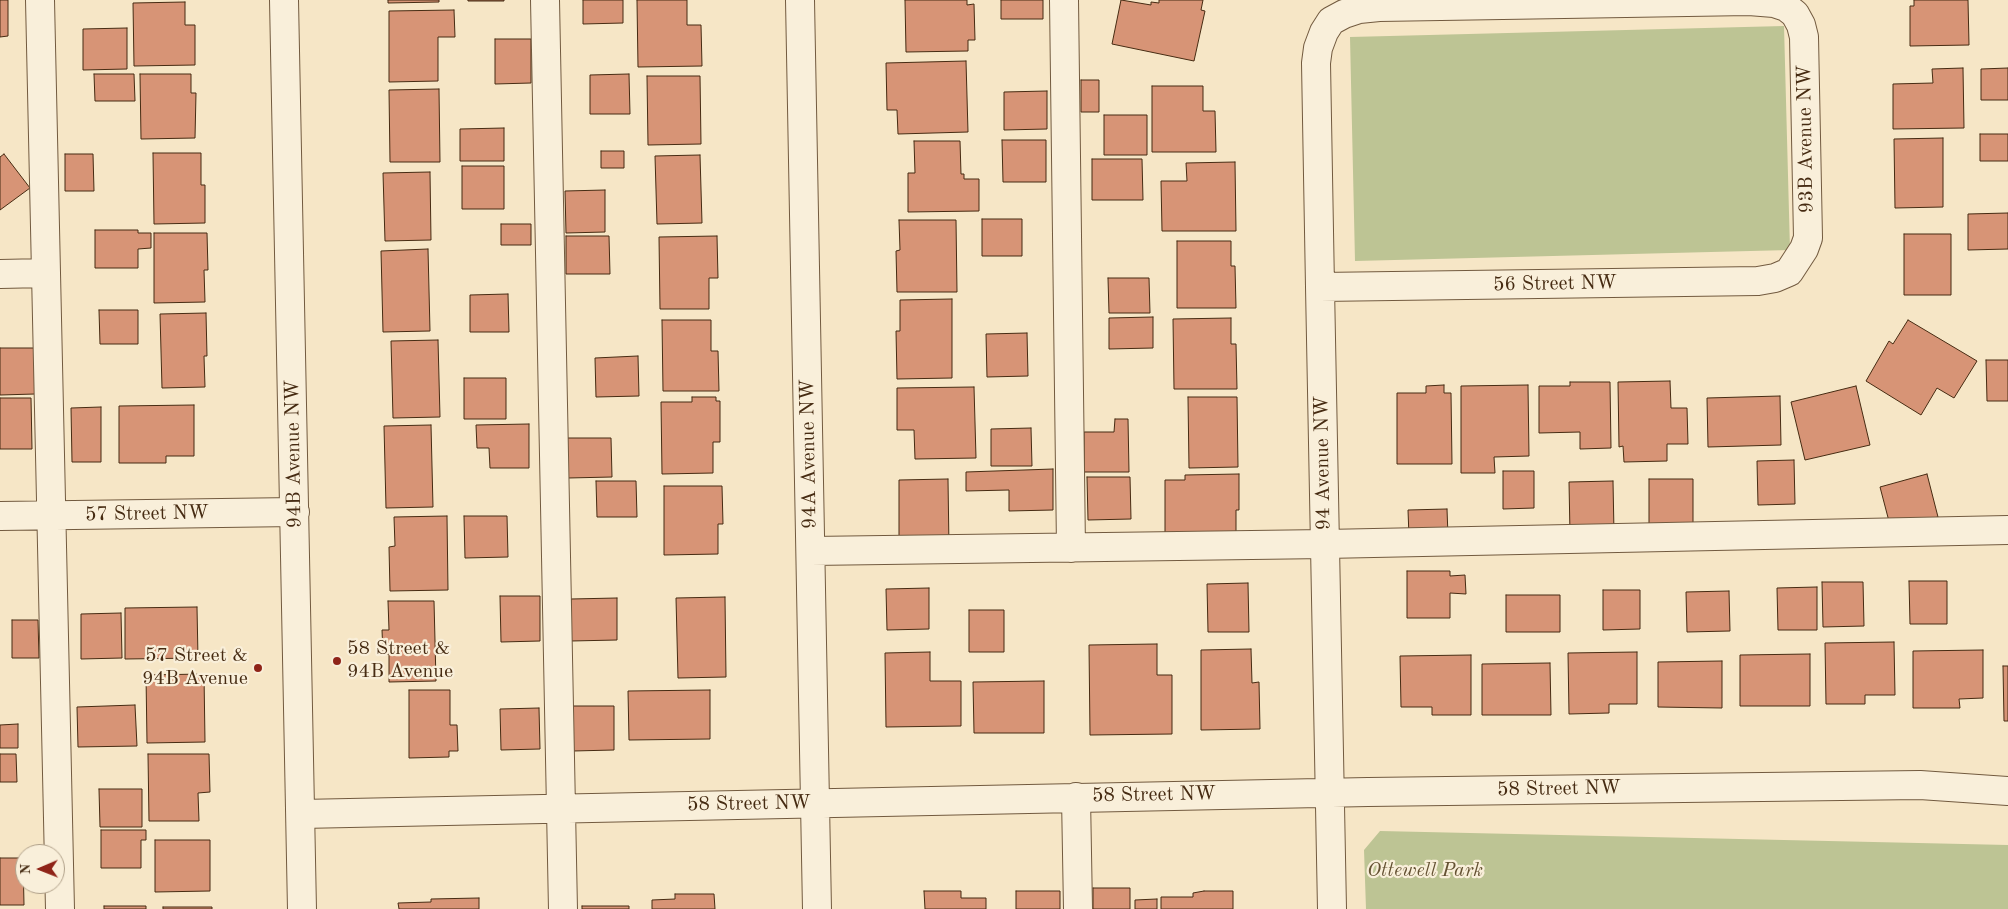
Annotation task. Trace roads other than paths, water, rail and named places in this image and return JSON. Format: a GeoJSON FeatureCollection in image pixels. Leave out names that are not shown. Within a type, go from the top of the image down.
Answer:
{"type":"FeatureCollection","features":[{"type":"Feature","properties":{"kind":"street"},"geometry":{"type":"LineString","coordinates":[[40,0],[60,909]]}},
{"type":"Feature","properties":{"kind":"street","name":"94B Avenue NW"},"geometry":{"type":"LineString","coordinates":[[284,0],[302,909]]}},
{"type":"Feature","properties":{"kind":"street"},"geometry":{"type":"LineString","coordinates":[[544,0],[563,909]]}},
{"type":"Feature","properties":{"kind":"street","name":"94A Avenue NW"},"geometry":{"type":"LineString","coordinates":[[800,0],[817,909]]}},
{"type":"Feature","properties":{"kind":"street"},"geometry":{"type":"LineString","coordinates":[[1064,0],[1071,548]]}},
{"type":"Feature","properties":{"kind":"street","name":"94 Avenue NW"},"geometry":{"type":"LineString","coordinates":[[1332,909],[1316,64],[1318,48],[1324,32],[1332,21],[1359,9],[1378,7],[1749,0],[1763,1],[1786,8]]}},
{"type":"Feature","properties":{"kind":"street","name":"93B Avenue NW"},"geometry":{"type":"LineString","coordinates":[[1786,8],[1795,14],[1801,25],[1804,37],[1808,238],[1804,250],[1789,272]]}},
{"type":"Feature","properties":{"kind":"street","name":"56 Street NW"},"geometry":{"type":"LineString","coordinates":[[1320,287],[1758,281],[1775,278],[1789,272]]}},
{"type":"Feature","properties":{"kind":"street"},"geometry":{"type":"LineString","coordinates":[[0,274],[45,273]]}},
{"type":"Feature","properties":{"kind":"street","name":"57 Street NW"},"geometry":{"type":"LineString","coordinates":[[0,516],[295,512]]}},
{"type":"Feature","properties":{"kind":"street"},"geometry":{"type":"LineString","coordinates":[[811,551],[1325,544],[2008,530]]}},
{"type":"Feature","properties":{"kind":"street","name":"58 Street NW"},"geometry":{"type":"LineString","coordinates":[[301,814],[1330,792],[1920,785],[2008,791]]}},
{"type":"Feature","properties":{"kind":"street"},"geometry":{"type":"LineString","coordinates":[[1076,797],[1078,909]]}},
{"type":"Feature","properties":{"kind":"place","name":"58 Street & 94B Avenue"},"geometry":{"type":"Point","coordinates":[337,661]}},
{"type":"Feature","properties":{"kind":"place","name":"57 Street & 94B Avenue"},"geometry":{"type":"Point","coordinates":[258,668]}},
{"type":"Feature","properties":{"kind":"park label","name":"Ottewell Park"},"geometry":{"type":"Point","coordinates":[1425,871]}}]}
